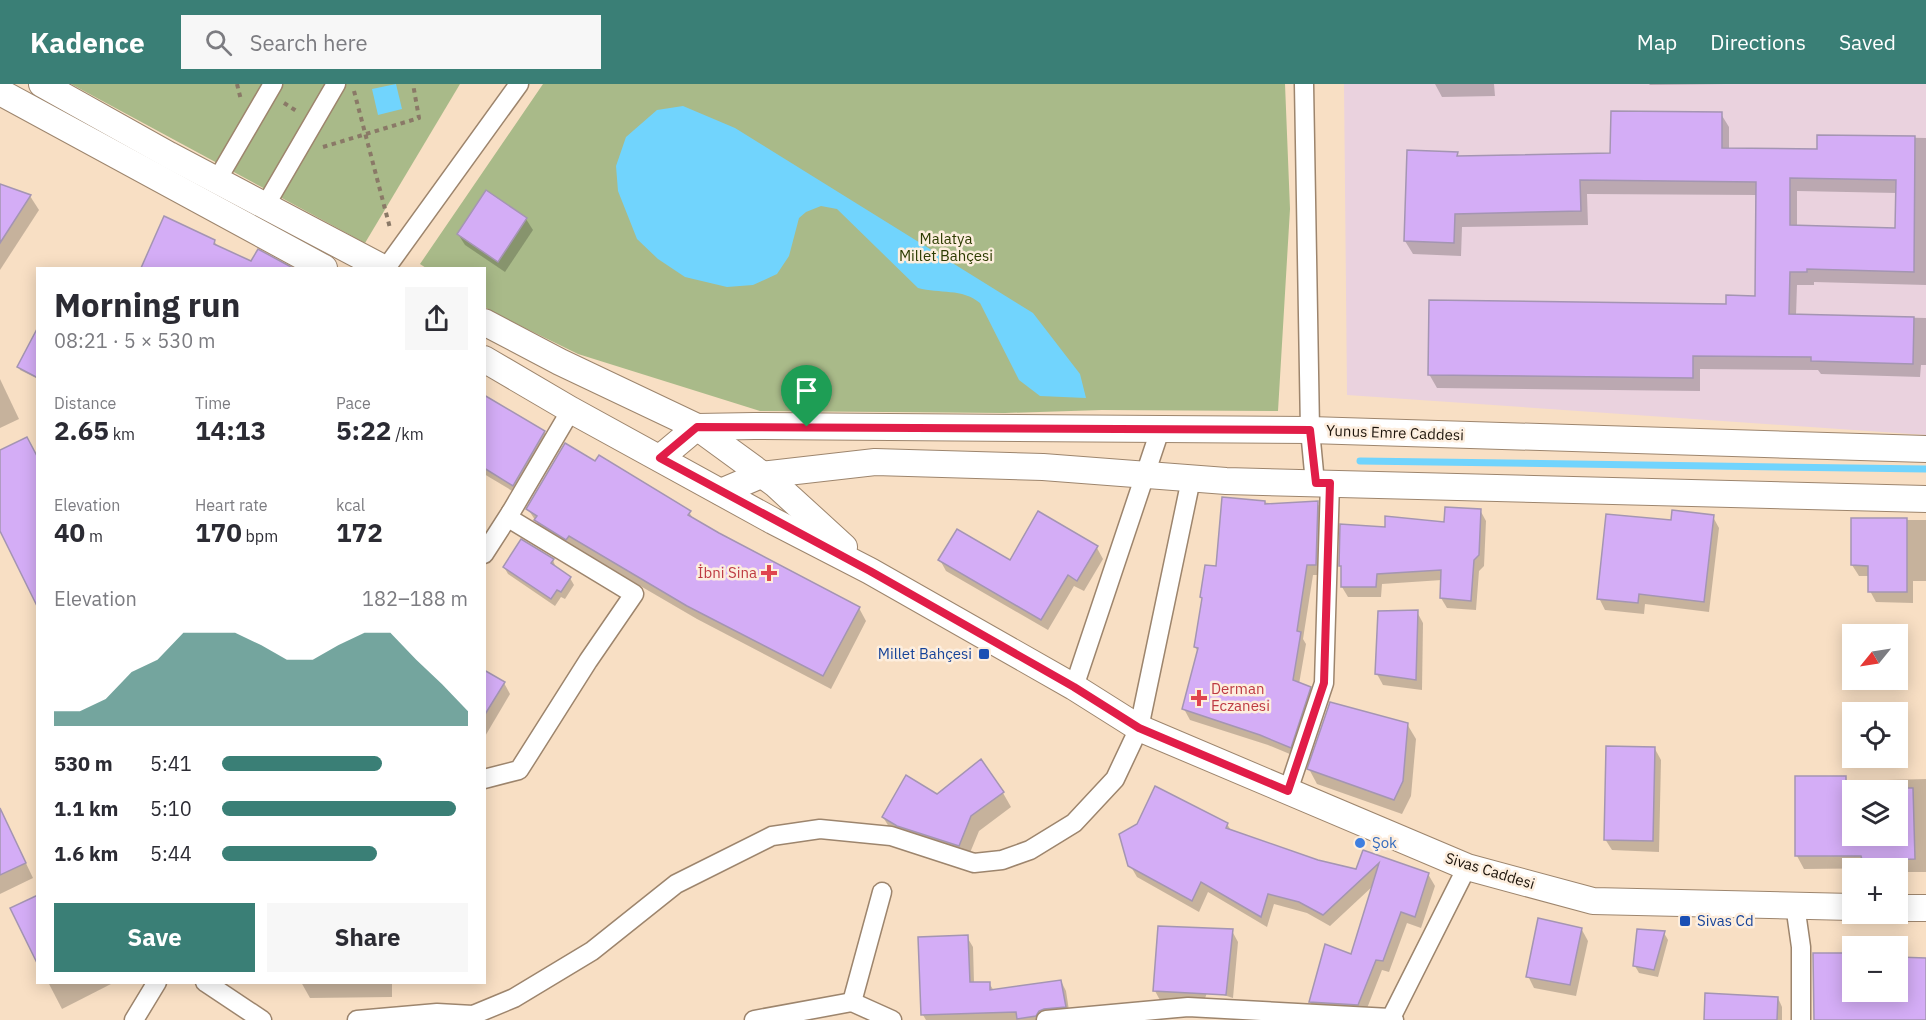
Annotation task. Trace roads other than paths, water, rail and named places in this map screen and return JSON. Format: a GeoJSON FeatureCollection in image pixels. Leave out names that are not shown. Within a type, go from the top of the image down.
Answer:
{"type":"FeatureCollection","features":[{"type":"Feature","properties":{"kind":"main road"},"geometry":{"type":"LineString","coordinates":[[42,84],[265,206],[389,264]]}},
{"type":"Feature","properties":{"kind":"main road"},"geometry":{"type":"LineString","coordinates":[[0,92],[322,267]]}},
{"type":"Feature","properties":{"kind":"main road"},"geometry":{"type":"LineString","coordinates":[[486,323],[560,363],[697,427],[775,484],[870,571]]}},
{"type":"Feature","properties":{"kind":"main road"},"geometry":{"type":"LineString","coordinates":[[486,360],[571,410],[870,571]]}},
{"type":"Feature","properties":{"kind":"main road"},"geometry":{"type":"LineString","coordinates":[[660,458],[697,427]]}},
{"type":"Feature","properties":{"kind":"main road","name":"Yunus Emre Caddesi"},"geometry":{"type":"LineString","coordinates":[[697,427],[1310,430],[1926,449]]}},
{"type":"Feature","properties":{"kind":"main road"},"geometry":{"type":"LineString","coordinates":[[721,492],[761,475],[875,462],[1043,467],[1191,479],[1926,499]]}},
{"type":"Feature","properties":{"kind":"main road","name":"Sivas Caddesi"},"geometry":{"type":"LineString","coordinates":[[870,571],[1074,687],[1139,728],[1467,867],[1593,901],[1842,907]]}},
{"type":"Feature","properties":{"kind":"main road"},"geometry":{"type":"LineString","coordinates":[[1908,908],[1926,908]]}},
{"type":"Feature","properties":{"kind":"street"},"geometry":{"type":"LineString","coordinates":[[265,206],[336,84]]}},
{"type":"Feature","properties":{"kind":"street"},"geometry":{"type":"LineString","coordinates":[[389,264],[519,84]]}},
{"type":"Feature","properties":{"kind":"street"},"geometry":{"type":"LineString","coordinates":[[1288,791],[1324,683],[1323,483],[1310,430],[1304,84]]}},
{"type":"Feature","properties":{"kind":"street"},"geometry":{"type":"LineString","coordinates":[[217,180],[271,88]]}},
{"type":"Feature","properties":{"kind":"street"},"geometry":{"type":"LineString","coordinates":[[486,551],[571,410]]}},
{"type":"Feature","properties":{"kind":"street"},"geometry":{"type":"LineString","coordinates":[[1074,687],[1160,430]]}},
{"type":"Feature","properties":{"kind":"street"},"geometry":{"type":"LineString","coordinates":[[357,1020],[437,1013],[473,1015],[514,998],[592,951],[676,884],[772,836],[820,829],[891,836],[974,863],[1002,860],[1030,850],[1074,823],[1115,780],[1139,728],[1191,479]]}},
{"type":"Feature","properties":{"kind":"street"},"geometry":{"type":"LineString","coordinates":[[486,778],[519,770],[588,661],[634,594],[510,519],[511,512]]}},
{"type":"Feature","properties":{"kind":"street"},"geometry":{"type":"LineString","coordinates":[[1046,1020],[1188,1007],[1392,1019],[1467,867]]}},
{"type":"Feature","properties":{"kind":"street"},"geometry":{"type":"LineString","coordinates":[[852,1002],[882,892]]}},
{"type":"Feature","properties":{"kind":"street"},"geometry":{"type":"LineString","coordinates":[[1795,905],[1801,946],[1801,1020]]}},
{"type":"Feature","properties":{"kind":"street"},"geometry":{"type":"LineString","coordinates":[[134,1020],[157,984]]}},
{"type":"Feature","properties":{"kind":"street"},"geometry":{"type":"LineString","coordinates":[[208,984],[262,1020]]}},
{"type":"Feature","properties":{"kind":"street"},"geometry":{"type":"LineString","coordinates":[[754,1020],[852,1002],[892,1020]]}},
{"type":"Feature","properties":{"kind":"water"},"geometry":{"type":"Polygon","coordinates":[[[396,84],[402,109],[378,115],[372,89],[396,84]]]}},
{"type":"Feature","properties":{"kind":"water"},"geometry":{"type":"Polygon","coordinates":[[[683,106],[735,128],[1033,313],[1080,374],[1086,398],[1040,396],[1019,380],[980,303],[958,293],[918,288],[837,209],[821,206],[806,212],[799,218],[789,256],[777,274],[753,285],[727,287],[685,277],[658,259],[637,239],[618,191],[616,166],[626,137],[657,110],[683,106]]]}},
{"type":"Feature","properties":{"kind":"waterway"},"geometry":{"type":"LineString","coordinates":[[1360,461],[1926,469]]}},
{"type":"Feature","properties":{"kind":"place","name":"İbni Sina"},"geometry":{"type":"Point","coordinates":[769,573]}},
{"type":"Feature","properties":{"kind":"place","name":"Millet Bahçesi"},"geometry":{"type":"Point","coordinates":[984,654]}},
{"type":"Feature","properties":{"kind":"place","name":"Derman Eczanesi"},"geometry":{"type":"Point","coordinates":[1199,698]}},
{"type":"Feature","properties":{"kind":"place","name":"Şok"},"geometry":{"type":"Point","coordinates":[1360,843]}},
{"type":"Feature","properties":{"kind":"place","name":"Sivas Cd"},"geometry":{"type":"Point","coordinates":[1685,921]}},
{"type":"Feature","properties":{"kind":"park label","name":"Malatya Millet Bahçesi"},"geometry":{"type":"Point","coordinates":[946,248]}}]}
